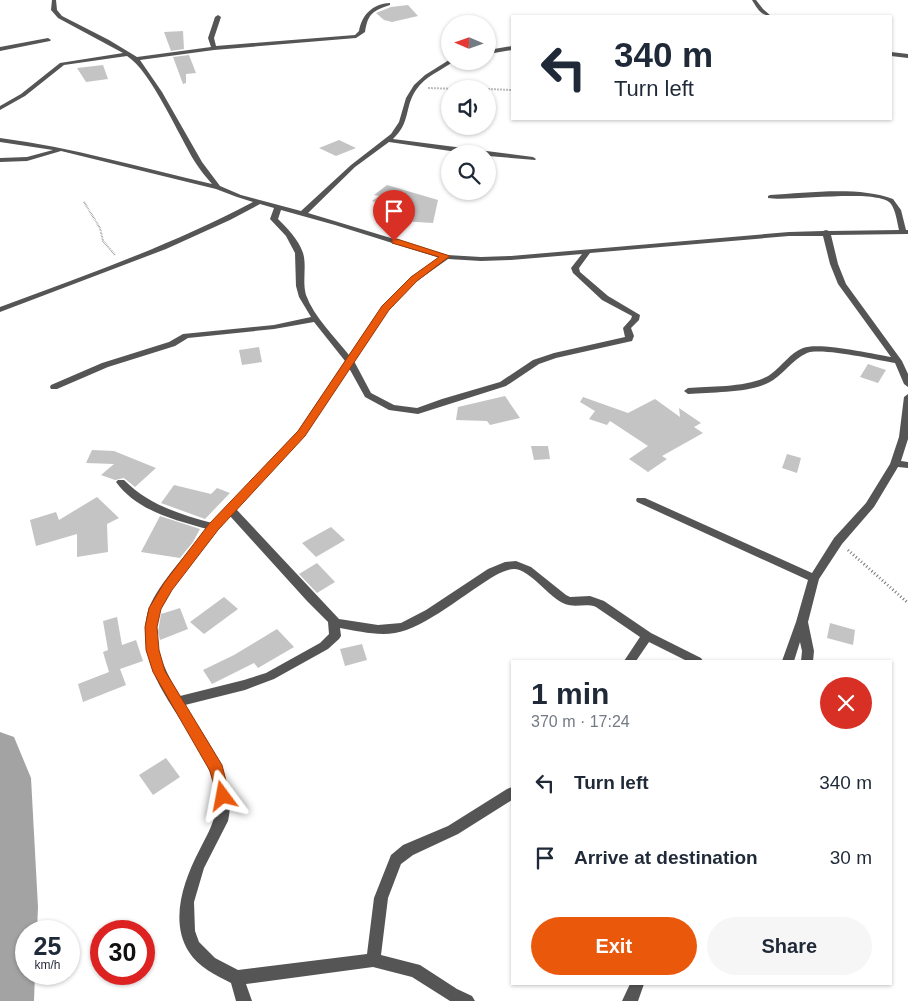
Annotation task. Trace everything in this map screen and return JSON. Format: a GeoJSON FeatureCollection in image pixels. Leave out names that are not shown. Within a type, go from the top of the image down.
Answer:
{"type":"FeatureCollection","features":[{"type":"Feature","properties":{"kind":"street"},"geometry":{"type":"LineString","coordinates":[[54,0],[54,10],[60,17],[107,41],[136,59],[163,98],[199,163],[218,187]]}},
{"type":"Feature","properties":{"kind":"street"},"geometry":{"type":"LineString","coordinates":[[754,0],[761,10],[768,15]]}},
{"type":"Feature","properties":{"kind":"street"},"geometry":{"type":"LineString","coordinates":[[136,59],[214,48],[356,36],[362,32],[364,18],[368,12],[388,4]]}},
{"type":"Feature","properties":{"kind":"street"},"geometry":{"type":"LineString","coordinates":[[214,48],[211,38],[218,18]]}},
{"type":"Feature","properties":{"kind":"street"},"geometry":{"type":"LineString","coordinates":[[0,49],[48,40]]}},
{"type":"Feature","properties":{"kind":"street"},"geometry":{"type":"LineString","coordinates":[[496,51],[511,48]]}},
{"type":"Feature","properties":{"kind":"street"},"geometry":{"type":"LineString","coordinates":[[0,108],[23,95],[62,64],[127,54]]}},
{"type":"Feature","properties":{"kind":"street"},"geometry":{"type":"LineString","coordinates":[[892,54],[908,56]]}},
{"type":"Feature","properties":{"kind":"street"},"geometry":{"type":"LineString","coordinates":[[303,213],[326,194],[353,167],[387,140],[404,120],[408,98],[415,87],[424,78],[441,68]]}},
{"type":"Feature","properties":{"kind":"street"},"geometry":{"type":"LineString","coordinates":[[0,148],[2,140],[135,166],[218,187],[258,202],[303,213],[446,256],[491,259],[788,234],[905,232],[897,208],[891,200],[882,197],[862,195],[770,197]]}},
{"type":"Feature","properties":{"kind":"street"},"geometry":{"type":"LineString","coordinates":[[387,140],[441,148]]}},
{"type":"Feature","properties":{"kind":"street"},"geometry":{"type":"LineString","coordinates":[[0,160],[27,159],[60,150]]}},
{"type":"Feature","properties":{"kind":"street"},"geometry":{"type":"LineString","coordinates":[[496,155],[533,159]]}},
{"type":"Feature","properties":{"kind":"street"},"geometry":{"type":"LineString","coordinates":[[0,310],[208,229],[258,202]]}},
{"type":"Feature","properties":{"kind":"street"},"geometry":{"type":"LineString","coordinates":[[278,207],[274,219],[289,235],[300,253],[300,286],[303,297],[316,319],[350,362],[368,395],[392,408],[418,411],[503,384],[536,362],[576,350],[626,341],[630,336],[627,328],[635,320],[636,315],[605,298],[577,273],[575,268],[587,252]]}},
{"type":"Feature","properties":{"kind":"street"},"geometry":{"type":"LineString","coordinates":[[826,232],[834,264],[842,284],[898,362],[908,384]]}},
{"type":"Feature","properties":{"kind":"street"},"geometry":{"type":"LineString","coordinates":[[446,256],[397,294],[385,308],[302,433],[214,527],[168,586],[155,608],[151,627],[152,650],[159,672],[217,769],[223,796],[221,821],[198,867],[187,902],[188,931],[194,947],[210,963],[237,978],[373,960],[415,970],[452,994],[467,1001]]}},
{"type":"Feature","properties":{"kind":"street"},"geometry":{"type":"LineString","coordinates":[[54,386],[105,366],[172,344],[186,336],[274,327],[316,319]]}},
{"type":"Feature","properties":{"kind":"street"},"geometry":{"type":"LineString","coordinates":[[688,391],[748,386],[764,382],[806,350],[822,349],[898,362]]}},
{"type":"Feature","properties":{"kind":"street"},"geometry":{"type":"LineString","coordinates":[[788,660],[802,622],[814,578],[838,541],[870,504],[895,464],[904,437],[908,397]]}},
{"type":"Feature","properties":{"kind":"street"},"geometry":{"type":"LineString","coordinates":[[895,464],[908,465]]}},
{"type":"Feature","properties":{"kind":"street"},"geometry":{"type":"LineString","coordinates":[[121,482],[130,493],[150,507],[169,515],[214,527]]}},
{"type":"Feature","properties":{"kind":"street"},"geometry":{"type":"LineString","coordinates":[[641,500],[814,578]]}},
{"type":"Feature","properties":{"kind":"street"},"geometry":{"type":"LineString","coordinates":[[177,702],[244,685],[270,676],[311,654],[332,640],[336,630],[334,620],[311,598],[230,509]]}},
{"type":"Feature","properties":{"kind":"street"},"geometry":{"type":"LineString","coordinates":[[335,623],[389,629],[403,627],[424,616],[495,570],[509,565],[517,565],[526,568],[562,598],[569,601],[590,600],[600,604],[648,636],[695,660]]}},
{"type":"Feature","properties":{"kind":"street"},"geometry":{"type":"LineString","coordinates":[[802,622],[808,651],[807,660]]}},
{"type":"Feature","properties":{"kind":"street"},"geometry":{"type":"LineString","coordinates":[[631,660],[648,636]]}},
{"type":"Feature","properties":{"kind":"street"},"geometry":{"type":"LineString","coordinates":[[373,960],[381,898],[396,860],[408,850],[453,830],[511,794]]}},
{"type":"Feature","properties":{"kind":"street"},"geometry":{"type":"LineString","coordinates":[[237,978],[244,1001]]}},
{"type":"Feature","properties":{"kind":"street"},"geometry":{"type":"LineString","coordinates":[[630,1001],[637,985]]}},
{"type":"Feature","properties":{"kind":"path"},"geometry":{"type":"LineString","coordinates":[[415,87],[441,88]]}},
{"type":"Feature","properties":{"kind":"path"},"geometry":{"type":"LineString","coordinates":[[496,89],[511,90]]}},
{"type":"Feature","properties":{"kind":"path"},"geometry":{"type":"LineString","coordinates":[[84,202],[100,228],[103,241],[121,264]]}},
{"type":"Feature","properties":{"kind":"path"},"geometry":{"type":"LineString","coordinates":[[838,541],[908,604]]}},
{"type":"Feature","properties":{"kind":"building"},"geometry":{"type":"Polygon","coordinates":[[[408,5],[418,16],[392,22],[384,20],[376,13],[391,7],[408,5]]]}},
{"type":"Feature","properties":{"kind":"building"},"geometry":{"type":"Polygon","coordinates":[[[183,31],[184,49],[171,51],[164,32],[183,31]]]}},
{"type":"Feature","properties":{"kind":"building"},"geometry":{"type":"Polygon","coordinates":[[[189,55],[196,73],[186,74],[186,83],[183,84],[173,57],[189,55]]]}},
{"type":"Feature","properties":{"kind":"building"},"geometry":{"type":"Polygon","coordinates":[[[103,65],[108,79],[86,82],[77,68],[103,65]]]}},
{"type":"Feature","properties":{"kind":"building"},"geometry":{"type":"Polygon","coordinates":[[[339,140],[356,148],[336,156],[319,148],[339,140]]]}},
{"type":"Feature","properties":{"kind":"building"},"geometry":{"type":"Polygon","coordinates":[[[387,185],[438,200],[433,223],[400,221],[407,212],[372,201],[379,196],[374,195],[387,185]]]}},
{"type":"Feature","properties":{"kind":"building"},"geometry":{"type":"Polygon","coordinates":[[[259,347],[262,362],[242,365],[239,350],[259,347]]]}},
{"type":"Feature","properties":{"kind":"building"},"geometry":{"type":"Polygon","coordinates":[[[868,364],[886,370],[878,383],[860,377],[868,364]]]}},
{"type":"Feature","properties":{"kind":"building"},"geometry":{"type":"Polygon","coordinates":[[[505,396],[520,418],[490,425],[487,421],[456,420],[458,407],[505,396]]]}},
{"type":"Feature","properties":{"kind":"building"},"geometry":{"type":"Polygon","coordinates":[[[583,397],[628,413],[655,399],[680,417],[679,408],[701,423],[694,427],[703,433],[662,456],[667,459],[648,472],[629,459],[648,446],[610,421],[607,425],[589,419],[595,411],[580,402],[583,397]]]}},
{"type":"Feature","properties":{"kind":"building"},"geometry":{"type":"Polygon","coordinates":[[[531,446],[548,446],[550,459],[534,460],[531,446]]]}},
{"type":"Feature","properties":{"kind":"building"},"geometry":{"type":"Polygon","coordinates":[[[92,450],[114,451],[156,468],[135,487],[124,478],[115,480],[101,475],[114,464],[86,463],[92,450]]]}},
{"type":"Feature","properties":{"kind":"building"},"geometry":{"type":"Polygon","coordinates":[[[787,454],[801,458],[797,473],[782,468],[787,454]]]}},
{"type":"Feature","properties":{"kind":"building"},"geometry":{"type":"Polygon","coordinates":[[[174,485],[211,494],[217,488],[230,493],[205,519],[161,503],[174,485]]]}},
{"type":"Feature","properties":{"kind":"building"},"geometry":{"type":"Polygon","coordinates":[[[97,497],[119,518],[107,524],[108,552],[77,557],[77,534],[36,546],[30,520],[56,512],[59,520],[97,497]]]}},
{"type":"Feature","properties":{"kind":"building"},"geometry":{"type":"Polygon","coordinates":[[[160,516],[200,529],[193,542],[180,558],[141,552],[160,516]]]}},
{"type":"Feature","properties":{"kind":"building"},"geometry":{"type":"Polygon","coordinates":[[[331,527],[345,540],[316,557],[302,543],[331,527]]]}},
{"type":"Feature","properties":{"kind":"building"},"geometry":{"type":"Polygon","coordinates":[[[317,563],[335,582],[317,593],[299,574],[317,563]]]}},
{"type":"Feature","properties":{"kind":"building"},"geometry":{"type":"Polygon","coordinates":[[[224,597],[238,609],[204,634],[190,622],[224,597]]]}},
{"type":"Feature","properties":{"kind":"building"},"geometry":{"type":"Polygon","coordinates":[[[180,608],[188,629],[160,640],[158,632],[161,614],[180,608]]]}},
{"type":"Feature","properties":{"kind":"building"},"geometry":{"type":"Polygon","coordinates":[[[117,617],[122,645],[136,640],[143,661],[120,669],[126,685],[83,702],[78,684],[109,672],[103,652],[108,650],[103,621],[117,617]]]}},
{"type":"Feature","properties":{"kind":"building"},"geometry":{"type":"Polygon","coordinates":[[[830,623],[855,630],[853,645],[827,638],[830,623]]]}},
{"type":"Feature","properties":{"kind":"building"},"geometry":{"type":"Polygon","coordinates":[[[277,629],[294,647],[258,668],[254,663],[212,684],[203,670],[234,655],[277,629]]]}},
{"type":"Feature","properties":{"kind":"building"},"geometry":{"type":"Polygon","coordinates":[[[362,644],[367,660],[345,666],[340,649],[362,644]]]}},
{"type":"Feature","properties":{"kind":"building"},"geometry":{"type":"Polygon","coordinates":[[[166,758],[180,777],[153,795],[139,775],[166,758]]]}},
{"type":"Feature","properties":{"kind":"waterway"},"geometry":{"type":"LineString","coordinates":[[0,749],[11,778],[16,907],[10,1001]]}},
{"type":"Feature","properties":{"kind":"route"},"geometry":{"type":"LineString","coordinates":[[223,796],[217,769],[159,672],[152,650],[151,627],[155,608],[168,586],[214,527],[302,433],[385,308],[414,279],[446,256],[394,241]]}}]}
